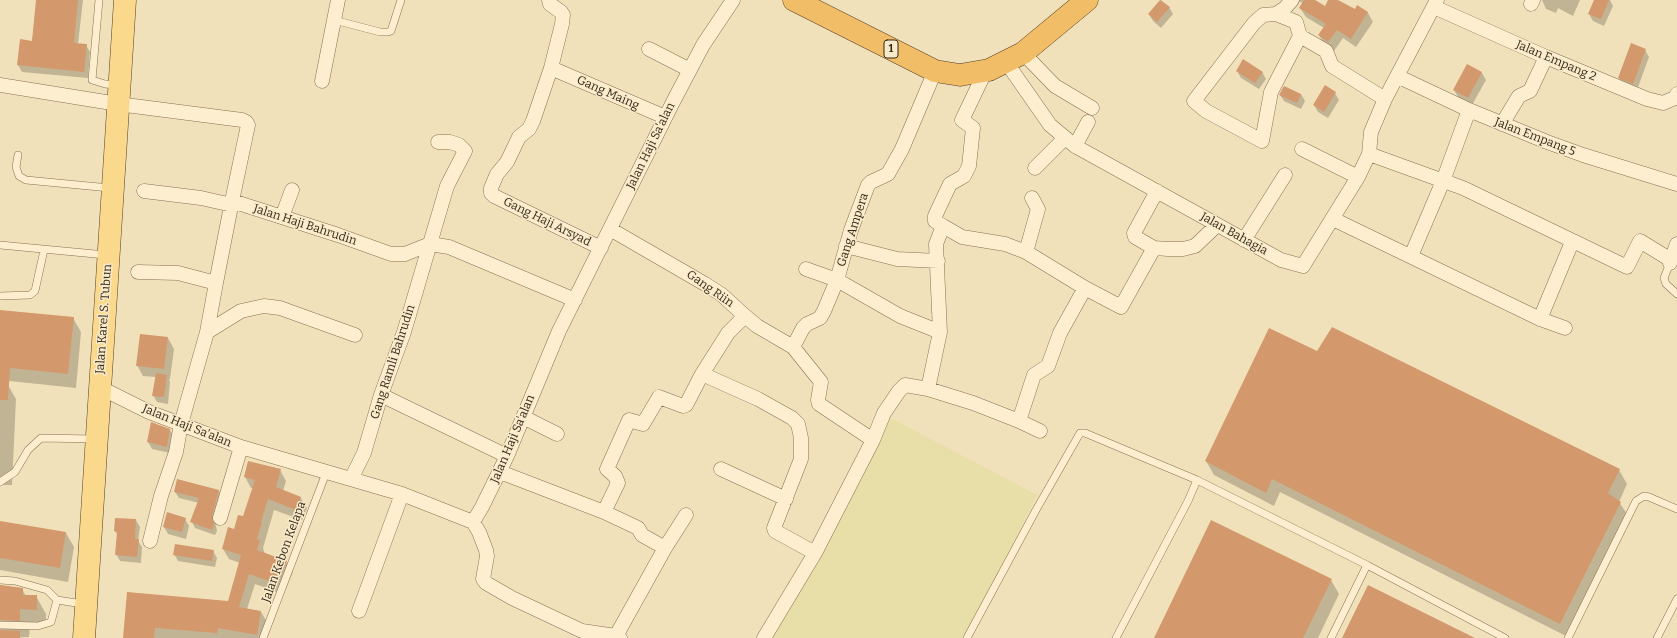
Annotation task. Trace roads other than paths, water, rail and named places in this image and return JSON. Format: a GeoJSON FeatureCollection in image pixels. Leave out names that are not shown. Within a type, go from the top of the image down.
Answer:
{"type":"FeatureCollection","features":[{"type":"Feature","properties":{"kind":"highway","name":"1"},"geometry":{"type":"LineString","coordinates":[[794,0],[935,71],[960,75],[986,70],[1015,58],[1087,0]]}},
{"type":"Feature","properties":{"kind":"main road","name":"Jalan Karel S. Tubun"},"geometry":{"type":"LineString","coordinates":[[84,638],[125,0]]}},
{"type":"Feature","properties":{"kind":"street"},"geometry":{"type":"LineString","coordinates":[[322,81],[338,0]]}},
{"type":"Feature","properties":{"kind":"street"},"geometry":{"type":"LineString","coordinates":[[549,0],[550,4],[561,12],[563,16],[551,68]]}},
{"type":"Feature","properties":{"kind":"street","name":"Jalan Haji Sa'alan"},"geometry":{"type":"LineString","coordinates":[[99,387],[148,412],[241,447],[402,494],[473,522],[500,472],[559,331],[665,118],[703,45],[733,0]]}},
{"type":"Feature","properties":{"kind":"street"},"geometry":{"type":"LineString","coordinates":[[1276,14],[1286,8],[1292,0]]}},
{"type":"Feature","properties":{"kind":"street","name":"Jalan Bahagia"},"geometry":{"type":"LineString","coordinates":[[1015,58],[1050,125],[1070,142],[1281,260],[1303,266],[1358,177],[1369,154],[1371,132],[1385,99],[1436,4]]}},
{"type":"Feature","properties":{"kind":"street","name":"Jalan Empang 2"},"geometry":{"type":"LineString","coordinates":[[1436,4],[1546,57],[1647,98],[1663,103],[1675,98],[1677,94]]}},
{"type":"Feature","properties":{"kind":"street"},"geometry":{"type":"LineString","coordinates":[[1276,14],[1296,22],[1300,36],[1271,92],[1262,141],[1206,111],[1194,101],[1254,23],[1263,15],[1276,14]]}},
{"type":"Feature","properties":{"kind":"street"},"geometry":{"type":"LineString","coordinates":[[1300,36],[1326,51],[1332,66],[1385,99]]}},
{"type":"Feature","properties":{"kind":"street"},"geometry":{"type":"LineString","coordinates":[[649,49],[690,70]]}},
{"type":"Feature","properties":{"kind":"street"},"geometry":{"type":"LineString","coordinates":[[1502,124],[1519,96],[1530,91],[1546,57]]}},
{"type":"Feature","properties":{"kind":"street"},"geometry":{"type":"LineString","coordinates":[[1015,58],[1056,86],[1090,115],[1070,142],[1035,168]]}},
{"type":"Feature","properties":{"kind":"street","name":"Gang Maing"},"geometry":{"type":"LineString","coordinates":[[551,68],[665,118]]}},
{"type":"Feature","properties":{"kind":"street","name":"Gang Haji Arsyad"},"geometry":{"type":"LineString","coordinates":[[551,68],[533,121],[529,129],[519,137],[507,162],[497,174],[491,188],[491,193],[494,196],[601,248]]}},
{"type":"Feature","properties":{"kind":"street"},"geometry":{"type":"LineString","coordinates":[[986,70],[962,120],[973,128],[969,166],[964,176],[950,184],[935,216],[935,221],[962,237],[1005,244],[1026,252],[1085,288],[1121,307],[1154,248]]}},
{"type":"Feature","properties":{"kind":"street","name":"Gang Ampera"},"geometry":{"type":"LineString","coordinates":[[793,347],[803,328],[807,324],[820,318],[837,280],[846,246],[868,185],[888,174],[902,149],[935,71]]}},
{"type":"Feature","properties":{"kind":"street","name":"Jalan Empang 5"},"geometry":{"type":"LineString","coordinates":[[1397,76],[1469,110],[1582,155],[1677,184]]}},
{"type":"Feature","properties":{"kind":"street"},"geometry":{"type":"LineString","coordinates":[[0,84],[118,95],[234,119],[246,122],[248,125],[207,332],[181,424],[176,452],[161,496],[150,541]]}},
{"type":"Feature","properties":{"kind":"street"},"geometry":{"type":"LineString","coordinates":[[1411,256],[1443,181],[1469,110]]}},
{"type":"Feature","properties":{"kind":"street","name":"Gang Ramli Bahrudin"},"geometry":{"type":"LineString","coordinates":[[351,478],[364,453],[381,395],[404,332],[447,186],[465,151],[459,145],[450,142],[438,142]]}},
{"type":"Feature","properties":{"kind":"street"},"geometry":{"type":"LineString","coordinates":[[1302,149],[1358,177]]}},
{"type":"Feature","properties":{"kind":"street"},"geometry":{"type":"LineString","coordinates":[[1369,154],[1463,188],[1572,242],[1627,267],[1640,241],[1670,261],[1677,244]]}},
{"type":"Feature","properties":{"kind":"street"},"geometry":{"type":"LineString","coordinates":[[1244,240],[1284,175]]}},
{"type":"Feature","properties":{"kind":"street"},"geometry":{"type":"LineString","coordinates":[[282,217],[292,190]]}},
{"type":"Feature","properties":{"kind":"street","name":"Jalan Haji Bahrudin"},"geometry":{"type":"LineString","coordinates":[[144,191],[232,203],[282,217],[391,254],[405,254],[430,244]]}},
{"type":"Feature","properties":{"kind":"street"},"geometry":{"type":"LineString","coordinates":[[1157,191],[1134,235],[1154,248],[1168,250],[1183,249],[1195,246],[1217,225]]}},
{"type":"Feature","properties":{"kind":"street"},"geometry":{"type":"LineString","coordinates":[[1026,252],[1038,209],[1032,198]]}},
{"type":"Feature","properties":{"kind":"street"},"geometry":{"type":"LineString","coordinates":[[1333,219],[1540,319],[1565,328]]}},
{"type":"Feature","properties":{"kind":"street"},"geometry":{"type":"LineString","coordinates":[[928,389],[940,332],[938,261],[936,244],[943,226]]}},
{"type":"Feature","properties":{"kind":"street","name":"Gang Riin"},"geometry":{"type":"LineString","coordinates":[[604,512],[618,482],[615,476],[607,469],[629,420],[643,424],[659,397],[685,406],[702,374],[728,333],[745,316],[722,296],[705,284],[610,229]]}},
{"type":"Feature","properties":{"kind":"street"},"geometry":{"type":"LineString","coordinates":[[1540,319],[1572,242]]}},
{"type":"Feature","properties":{"kind":"street"},"geometry":{"type":"LineString","coordinates":[[430,244],[449,247],[575,300]]}},
{"type":"Feature","properties":{"kind":"street"},"geometry":{"type":"LineString","coordinates":[[846,246],[897,259],[938,261]]}},
{"type":"Feature","properties":{"kind":"street"},"geometry":{"type":"LineString","coordinates":[[806,269],[837,280],[900,316],[940,332]]}},
{"type":"Feature","properties":{"kind":"street"},"geometry":{"type":"LineString","coordinates":[[138,272],[178,273],[216,283]]}},
{"type":"Feature","properties":{"kind":"street"},"geometry":{"type":"LineString","coordinates":[[1019,421],[1034,375],[1048,366],[1060,333],[1085,288]]}},
{"type":"Feature","properties":{"kind":"street"},"geometry":{"type":"LineString","coordinates":[[207,332],[241,311],[264,306],[280,308],[355,335]]}},
{"type":"Feature","properties":{"kind":"street"},"geometry":{"type":"LineString","coordinates":[[745,316],[758,326],[793,347],[821,382],[818,400],[819,404],[873,440]]}},
{"type":"Feature","properties":{"kind":"street"},"geometry":{"type":"LineString","coordinates":[[702,374],[758,399],[792,418],[798,424],[801,438],[800,459],[786,499],[775,524],[775,531],[815,553]]}},
{"type":"Feature","properties":{"kind":"street"},"geometry":{"type":"LineString","coordinates":[[764,638],[815,553],[873,440],[884,413],[905,385],[928,389],[973,403],[1040,431]]}},
{"type":"Feature","properties":{"kind":"street"},"geometry":{"type":"LineString","coordinates":[[381,395],[507,456]]}},
{"type":"Feature","properties":{"kind":"street"},"geometry":{"type":"LineString","coordinates":[[523,417],[558,434]]}},
{"type":"Feature","properties":{"kind":"street"},"geometry":{"type":"LineString","coordinates":[[220,518],[241,447]]}},
{"type":"Feature","properties":{"kind":"street"},"geometry":{"type":"LineString","coordinates":[[721,469],[786,499]]}},
{"type":"Feature","properties":{"kind":"street"},"geometry":{"type":"LineString","coordinates":[[500,472],[604,512],[638,528],[642,535],[665,548]]}},
{"type":"Feature","properties":{"kind":"street"},"geometry":{"type":"LineString","coordinates":[[359,611],[402,494]]}},
{"type":"Feature","properties":{"kind":"street"},"geometry":{"type":"LineString","coordinates":[[473,522],[479,532],[486,550],[487,556],[483,579],[486,583],[581,634],[618,637],[665,548],[686,515]]}},
{"type":"Feature","properties":{"kind":"lane"},"geometry":{"type":"LineString","coordinates":[[99,0],[92,80],[105,84],[118,95]]}},
{"type":"Feature","properties":{"kind":"lane"},"geometry":{"type":"LineString","coordinates":[[334,20],[380,32],[388,32],[391,31],[401,0]]}},
{"type":"Feature","properties":{"kind":"lane"},"geometry":{"type":"LineString","coordinates":[[18,155],[16,168],[19,176],[26,180],[112,188]]}},
{"type":"Feature","properties":{"kind":"lane"},"geometry":{"type":"LineString","coordinates":[[0,246],[108,256]]}},
{"type":"Feature","properties":{"kind":"lane"},"geometry":{"type":"LineString","coordinates":[[0,296],[30,295],[35,291],[44,250]]}},
{"type":"Feature","properties":{"kind":"lane"},"geometry":{"type":"LineString","coordinates":[[1670,261],[1664,278],[1666,284],[1677,294]]}},
{"type":"Feature","properties":{"kind":"lane"},"geometry":{"type":"LineString","coordinates":[[967,638],[1036,510],[1081,433],[1085,433],[1197,480],[1366,565],[1505,638]]}},
{"type":"Feature","properties":{"kind":"lane"},"geometry":{"type":"LineString","coordinates":[[0,482],[15,472],[28,450],[41,438],[96,439]]}},
{"type":"Feature","properties":{"kind":"lane","name":"Jalan Kebon Kelapa"},"geometry":{"type":"LineString","coordinates":[[263,638],[326,473]]}},
{"type":"Feature","properties":{"kind":"lane"},"geometry":{"type":"LineString","coordinates":[[1116,638],[1188,501],[1197,480]]}},
{"type":"Feature","properties":{"kind":"lane"},"geometry":{"type":"LineString","coordinates":[[1568,638],[1636,501],[1640,497],[1649,497],[1677,509]]}},
{"type":"Feature","properties":{"kind":"lane"},"geometry":{"type":"LineString","coordinates":[[1331,638],[1366,565]]}},
{"type":"Feature","properties":{"kind":"lane"},"geometry":{"type":"LineString","coordinates":[[0,580],[15,581],[47,590],[57,600],[85,604]]}},
{"type":"Feature","properties":{"kind":"lane"},"geometry":{"type":"LineString","coordinates":[[1657,638],[1677,599]]}},
{"type":"Feature","properties":{"kind":"lane"},"geometry":{"type":"LineString","coordinates":[[0,625],[38,626],[51,622],[57,600]]}}]}
